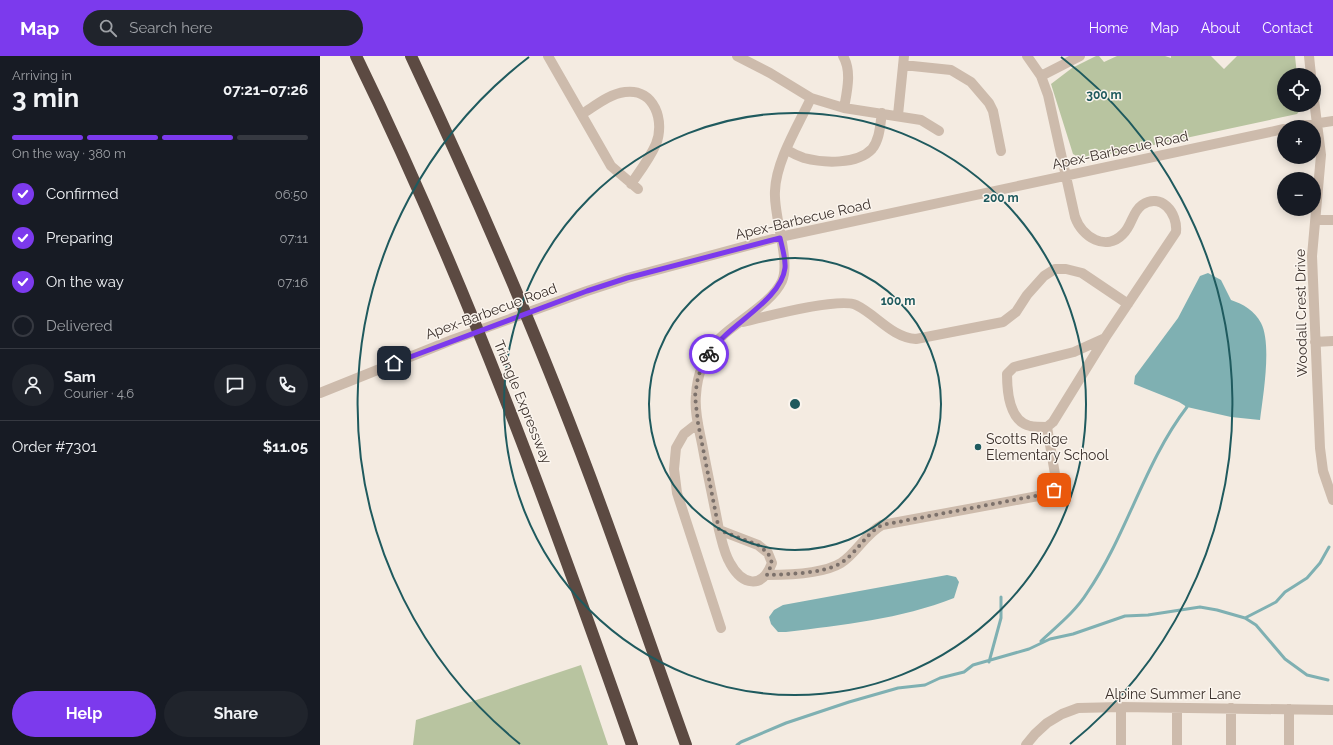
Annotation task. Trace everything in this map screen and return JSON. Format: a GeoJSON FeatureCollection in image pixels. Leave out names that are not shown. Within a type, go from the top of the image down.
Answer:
{"type":"FeatureCollection","features":[{"type":"Feature","properties":{"kind":"highway","name":"Triangle Expressway"},"geometry":{"type":"LineString","coordinates":[[356,56],[403,156],[486,351],[534,471],[632,745]]}},
{"type":"Feature","properties":{"kind":"highway"},"geometry":{"type":"LineString","coordinates":[[411,56],[485,217],[532,328],[602,509],[686,745]]}},
{"type":"Feature","properties":{"kind":"street"},"geometry":{"type":"LineString","coordinates":[[548,56],[612,166],[635,186],[656,144],[660,126],[656,109],[644,96],[633,92],[626,92],[606,99],[582,114]]}},
{"type":"Feature","properties":{"kind":"street"},"geometry":{"type":"LineString","coordinates":[[736,56],[770,73],[811,98],[844,108],[921,120],[939,131]]}},
{"type":"Feature","properties":{"kind":"street"},"geometry":{"type":"LineString","coordinates":[[843,56],[847,63],[849,74],[844,108]]}},
{"type":"Feature","properties":{"kind":"street"},"geometry":{"type":"LineString","coordinates":[[1027,56],[1041,76],[1048,95],[1078,224],[1088,236],[1098,242],[1111,241],[1123,234],[1136,211],[1143,204],[1156,202],[1166,206],[1176,218],[1176,232],[1105,338],[1053,422],[1046,427],[1030,426],[1019,420],[1011,406],[1007,387],[1007,374],[1014,367],[1074,352],[1105,338]]}},
{"type":"Feature","properties":{"kind":"street"},"geometry":{"type":"LineString","coordinates":[[1041,76],[1080,56]]}},
{"type":"Feature","properties":{"kind":"street"},"geometry":{"type":"LineString","coordinates":[[1309,56],[1310,68]]}},
{"type":"Feature","properties":{"kind":"street"},"geometry":{"type":"LineString","coordinates":[[898,116],[904,60],[951,70],[970,82],[989,103],[993,112],[1002,151]]}},
{"type":"Feature","properties":{"kind":"street"},"geometry":{"type":"LineString","coordinates":[[719,530],[758,545],[768,553],[772,563],[767,575],[758,582],[750,582],[738,575],[730,563],[719,530],[698,423],[695,396],[698,377],[704,362],[720,338],[740,323],[776,290],[782,280],[785,266],[780,238],[775,191],[777,176],[787,150],[811,98]]}},
{"type":"Feature","properties":{"kind":"street"},"geometry":{"type":"LineString","coordinates":[[787,150],[803,158],[819,161],[854,159],[872,149],[878,139],[882,113]]}},
{"type":"Feature","properties":{"kind":"street"},"geometry":{"type":"LineString","coordinates":[[1321,122],[1333,121]]}},
{"type":"Feature","properties":{"kind":"street","name":"Apex-Barbecue Road"},"geometry":{"type":"LineString","coordinates":[[320,393],[452,340],[555,302],[627,278],[780,238],[1277,131]]}},
{"type":"Feature","properties":{"kind":"street","name":"Woodall Crest Drive"},"geometry":{"type":"LineString","coordinates":[[1321,164],[1312,256],[1315,342],[1320,456],[1327,484],[1333,500]]}},
{"type":"Feature","properties":{"kind":"street"},"geometry":{"type":"LineString","coordinates":[[1316,220],[1333,220]]}},
{"type":"Feature","properties":{"kind":"street"},"geometry":{"type":"LineString","coordinates":[[740,323],[796,309],[841,303],[854,304],[869,312],[888,328],[905,338],[916,339],[1003,322],[1016,312],[1027,295],[1044,276],[1055,269],[1066,269],[1082,273],[1128,304]]}},
{"type":"Feature","properties":{"kind":"street"},"geometry":{"type":"LineString","coordinates":[[1315,342],[1333,341]]}},
{"type":"Feature","properties":{"kind":"street"},"geometry":{"type":"LineString","coordinates":[[698,423],[681,438],[676,448],[674,469],[677,494],[721,628]]}},
{"type":"Feature","properties":{"kind":"street"},"geometry":{"type":"LineString","coordinates":[[767,575],[800,573],[828,568],[841,563],[872,531],[882,525],[1049,494],[1058,486],[1046,427]]}},
{"type":"Feature","properties":{"kind":"street"},"geometry":{"type":"LineString","coordinates":[[1121,745],[1122,707]]}},
{"type":"Feature","properties":{"kind":"street","name":"Alpine Summer Lane"},"geometry":{"type":"LineString","coordinates":[[1026,745],[1034,734],[1047,723],[1062,714],[1078,708],[1122,707],[1333,710]]}},
{"type":"Feature","properties":{"kind":"street"},"geometry":{"type":"LineString","coordinates":[[1177,708],[1177,745]]}},
{"type":"Feature","properties":{"kind":"street"},"geometry":{"type":"LineString","coordinates":[[1231,745],[1232,708]]}},
{"type":"Feature","properties":{"kind":"street"},"geometry":{"type":"LineString","coordinates":[[1289,709],[1289,745]]}},
{"type":"Feature","properties":{"kind":"green space"},"geometry":{"type":"Polygon","coordinates":[[[1096,56],[1099,56],[1104,62],[1117,56],[1165,56],[1171,58],[1171,56],[1211,56],[1224,69],[1237,56],[1295,56],[1296,68],[1277,68],[1277,112],[1299,112],[1297,114],[1088,159],[1080,158],[1073,154],[1051,84],[1072,68],[1096,56]]]}},
{"type":"Feature","properties":{"kind":"green space"},"geometry":{"type":"Polygon","coordinates":[[[581,665],[608,745],[413,745],[416,720],[581,665]]]}},
{"type":"Feature","properties":{"kind":"water"},"geometry":{"type":"Polygon","coordinates":[[[1208,273],[1221,280],[1231,300],[1248,308],[1261,323],[1266,344],[1266,370],[1260,420],[1231,417],[1187,407],[1179,402],[1134,384],[1135,376],[1178,318],[1200,276],[1208,273]]]}},
{"type":"Feature","properties":{"kind":"water"},"geometry":{"type":"Polygon","coordinates":[[[947,575],[956,577],[959,582],[954,598],[892,616],[850,624],[786,632],[778,632],[771,624],[769,617],[774,610],[783,605],[947,575]]]}},
{"type":"Feature","properties":{"kind":"waterway"},"geometry":{"type":"LineString","coordinates":[[1041,641],[1077,606],[1101,571],[1147,475],[1172,429],[1187,407],[1186,404]]}},
{"type":"Feature","properties":{"kind":"waterway"},"geometry":{"type":"LineString","coordinates":[[1245,618],[1276,602],[1285,592],[1307,578],[1320,563],[1329,547]]}},
{"type":"Feature","properties":{"kind":"waterway"},"geometry":{"type":"LineString","coordinates":[[989,662],[1001,618],[1001,597]]}},
{"type":"Feature","properties":{"kind":"waterway"},"geometry":{"type":"LineString","coordinates":[[737,745],[786,723],[849,702],[898,688],[925,685],[940,678],[964,672],[973,665],[1029,649],[1050,639],[1073,634],[1125,616],[1148,615],[1200,607],[1245,618],[1256,625],[1285,659],[1307,675],[1328,680]]}},
{"type":"Feature","properties":{"kind":"way so far"},"geometry":{"type":"LineString","coordinates":[[709,354],[698,377],[695,396],[698,423],[719,530],[758,545],[768,553],[772,563],[767,575],[805,572],[828,568],[841,563],[872,531],[882,525],[1049,494],[1054,490]]}},
{"type":"Feature","properties":{"kind":"place","name":"Scotts Ridge Elementary School"},"geometry":{"type":"Point","coordinates":[978,447]}},
{"type":"Feature","properties":{"kind":"route"},"geometry":{"type":"LineString","coordinates":[[394,363],[452,340],[627,278],[780,238],[785,266],[782,280],[776,290],[720,338],[709,354]]}}]}
